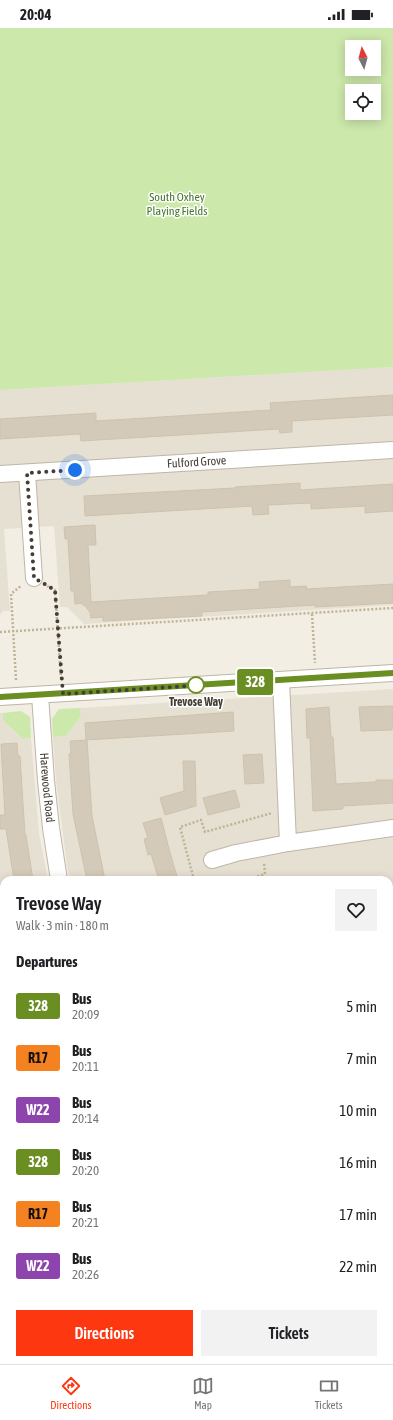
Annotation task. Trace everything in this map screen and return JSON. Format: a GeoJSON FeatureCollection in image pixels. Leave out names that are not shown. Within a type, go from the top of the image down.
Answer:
{"type":"FeatureCollection","features":[{"type":"Feature","properties":{"kind":"street","name":"Fulford Grove"},"geometry":{"type":"LineString","coordinates":[[0,474],[393,450]]}},
{"type":"Feature","properties":{"kind":"street"},"geometry":{"type":"LineString","coordinates":[[27,473],[34,578]]}},
{"type":"Feature","properties":{"kind":"street"},"geometry":{"type":"LineString","coordinates":[[0,698],[393,673]]}},
{"type":"Feature","properties":{"kind":"street"},"geometry":{"type":"LineString","coordinates":[[281,680],[288,843]]}},
{"type":"Feature","properties":{"kind":"street","name":"Harewood Road"},"geometry":{"type":"LineString","coordinates":[[40,695],[50,828],[58,876]]}},
{"type":"Feature","properties":{"kind":"street"},"geometry":{"type":"LineString","coordinates":[[212,860],[288,843],[393,828]]}},
{"type":"Feature","properties":{"kind":"path"},"geometry":{"type":"LineString","coordinates":[[16,696],[11,594],[34,578],[55,590],[63,694]]}},
{"type":"Feature","properties":{"kind":"path"},"geometry":{"type":"LineString","coordinates":[[0,632],[393,608]]}},
{"type":"Feature","properties":{"kind":"path"},"geometry":{"type":"LineString","coordinates":[[312,614],[316,677]]}},
{"type":"Feature","properties":{"kind":"path"},"geometry":{"type":"LineString","coordinates":[[193,876],[180,827],[201,820],[205,832],[272,813],[287,812]]}},
{"type":"Feature","properties":{"kind":"path"},"geometry":{"type":"LineString","coordinates":[[259,876],[265,874],[262,848]]}},
{"type":"Feature","properties":{"kind":"shaded area"},"geometry":{"type":"Polygon","coordinates":[[[393,367],[393,605],[84,624],[67,607],[60,607],[54,526],[4,529],[10,611],[3,611],[0,615],[0,390],[393,367]]]}},
{"type":"Feature","properties":{"kind":"shaded area"},"geometry":{"type":"Polygon","coordinates":[[[393,689],[393,876],[69,876],[56,780],[53,737],[66,736],[81,716],[80,708],[393,689]]]}},
{"type":"Feature","properties":{"kind":"shaded area"},"geometry":{"type":"Polygon","coordinates":[[[0,713],[3,713],[3,720],[23,739],[31,738],[39,833],[47,876],[0,876],[0,713]]]}},
{"type":"Feature","properties":{"kind":"green space","name":"South Oxhey Playing Fields"},"geometry":{"type":"Polygon","coordinates":[[[0,28],[393,28],[393,367],[0,390],[0,28]]]}},
{"type":"Feature","properties":{"kind":"green space"},"geometry":{"type":"Polygon","coordinates":[[[80,708],[81,716],[66,736],[53,737],[52,719],[59,709],[80,708]]]}},
{"type":"Feature","properties":{"kind":"green space"},"geometry":{"type":"Polygon","coordinates":[[[21,711],[30,717],[31,738],[23,739],[3,720],[3,713],[21,711]]]}},
{"type":"Feature","properties":{"kind":"building"},"geometry":{"type":"Polygon","coordinates":[[[393,395],[393,415],[292,421],[292,432],[280,433],[279,429],[81,441],[80,434],[0,439],[0,419],[96,413],[96,421],[129,419],[271,410],[270,403],[393,395]]]}},
{"type":"Feature","properties":{"kind":"building"},"geometry":{"type":"Polygon","coordinates":[[[300,483],[300,490],[393,484],[393,511],[365,513],[365,506],[311,509],[311,503],[268,505],[269,514],[253,515],[252,506],[85,516],[84,496],[300,483]]]}},
{"type":"Feature","properties":{"kind":"building"},"geometry":{"type":"Polygon","coordinates":[[[95,525],[96,545],[88,545],[91,602],[208,595],[208,592],[260,589],[259,582],[290,580],[290,587],[306,586],[307,589],[393,584],[393,603],[315,607],[315,605],[202,612],[202,616],[103,621],[103,617],[91,618],[90,612],[86,607],[81,603],[75,604],[74,591],[71,591],[68,539],[65,539],[64,527],[95,525]]]}},
{"type":"Feature","properties":{"kind":"building"},"geometry":{"type":"Polygon","coordinates":[[[393,706],[392,730],[361,731],[359,707],[393,706]]]}},
{"type":"Feature","properties":{"kind":"building"},"geometry":{"type":"Polygon","coordinates":[[[329,707],[331,737],[333,737],[336,784],[393,780],[393,803],[343,806],[343,809],[313,811],[310,738],[307,738],[306,709],[329,707]]]}},
{"type":"Feature","properties":{"kind":"building"},"geometry":{"type":"Polygon","coordinates":[[[233,712],[234,731],[86,740],[85,723],[233,712]]]}},
{"type":"Feature","properties":{"kind":"building"},"geometry":{"type":"Polygon","coordinates":[[[87,740],[92,816],[104,876],[86,876],[73,814],[69,754],[71,753],[70,741],[87,740]]]}},
{"type":"Feature","properties":{"kind":"building"},"geometry":{"type":"Polygon","coordinates":[[[17,743],[18,756],[20,756],[25,835],[32,876],[13,876],[6,829],[0,829],[0,815],[5,815],[1,744],[17,743]]]}},
{"type":"Feature","properties":{"kind":"building"},"geometry":{"type":"Polygon","coordinates":[[[262,754],[264,783],[245,784],[243,755],[262,754]]]}},
{"type":"Feature","properties":{"kind":"building"},"geometry":{"type":"Polygon","coordinates":[[[183,761],[195,761],[196,806],[165,815],[160,798],[184,791],[183,761]]]}},
{"type":"Feature","properties":{"kind":"building"},"geometry":{"type":"Polygon","coordinates":[[[235,790],[240,807],[208,815],[203,798],[235,790]]]}},
{"type":"Feature","properties":{"kind":"building"},"geometry":{"type":"Polygon","coordinates":[[[161,818],[177,876],[158,876],[151,854],[148,855],[144,839],[148,838],[143,823],[161,818]]]}},
{"type":"Feature","properties":{"kind":"bus line","name":"328"},"geometry":{"type":"LineString","coordinates":[[0,697],[393,673]]}},
{"type":"Feature","properties":{"kind":"place","name":"Trevose Way"},"geometry":{"type":"Point","coordinates":[196,685]}},
{"type":"Feature","properties":{"kind":"route"},"geometry":{"type":"LineString","coordinates":[[75,470],[27,473],[34,578],[55,590],[63,694],[203,685],[196,685]]}}]}
